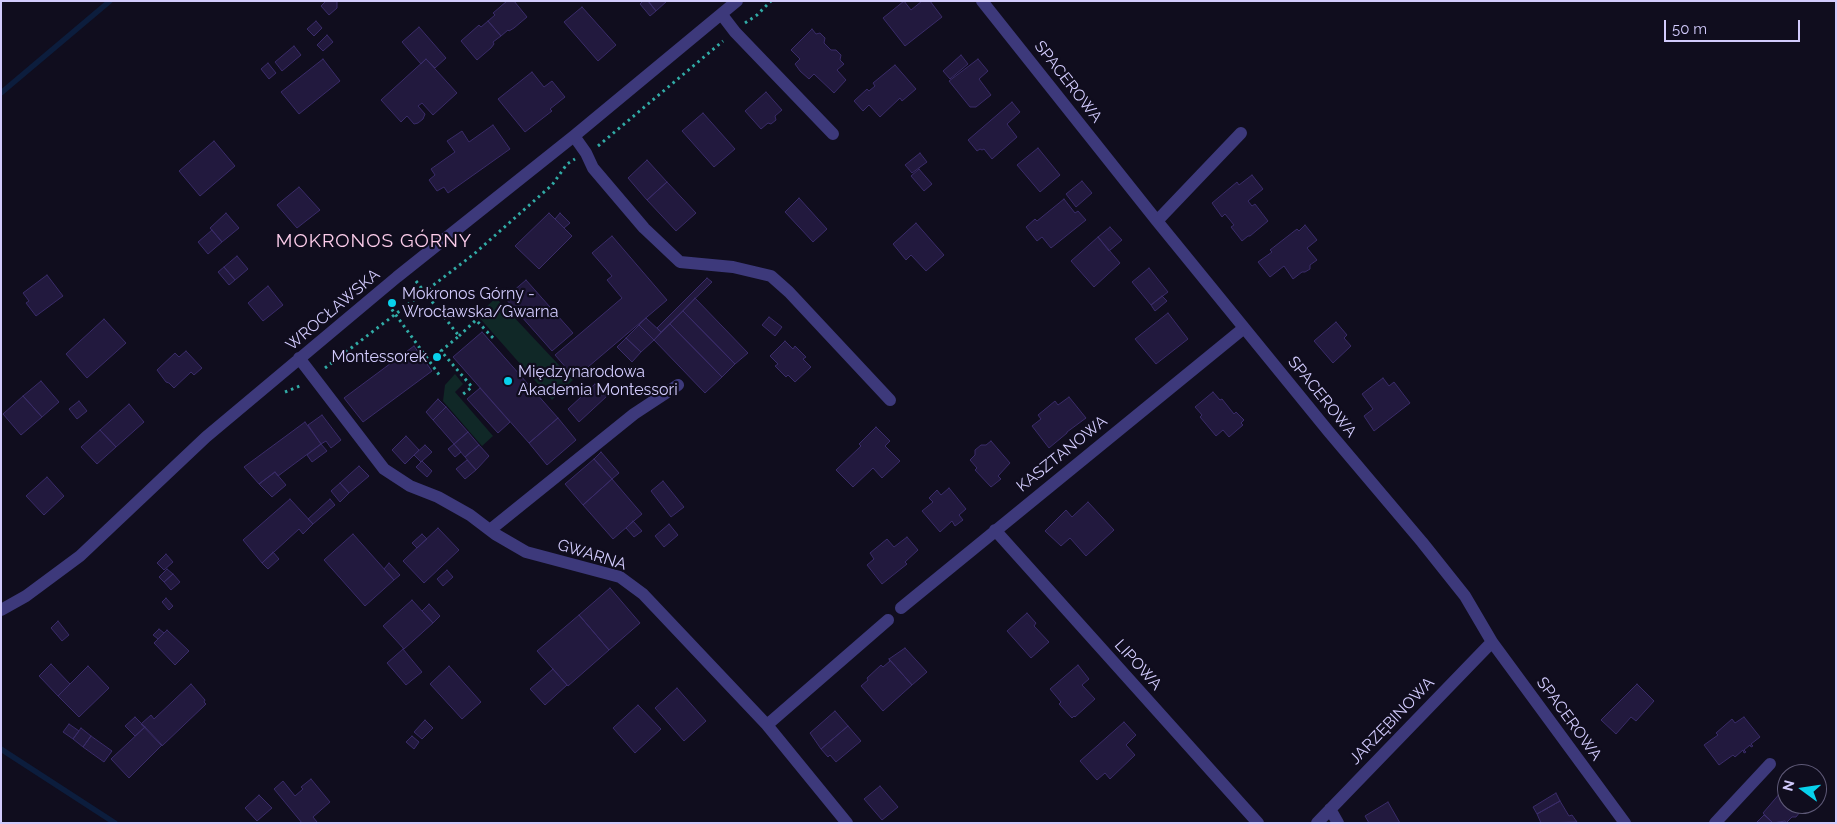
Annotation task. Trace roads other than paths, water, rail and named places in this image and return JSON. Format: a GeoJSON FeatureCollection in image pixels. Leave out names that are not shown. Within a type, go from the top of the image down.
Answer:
{"type":"FeatureCollection","features":[{"type":"Feature","properties":{"kind":"street","name":"WROCŁAWSKA"},"geometry":{"type":"LineString","coordinates":[[1,610],[26,596],[80,556],[206,437],[299,358],[574,136],[737,1]]}},
{"type":"Feature","properties":{"kind":"street","name":"SPACEROWA"},"geometry":{"type":"LineString","coordinates":[[982,1],[1157,221],[1464,596],[1492,642],[1625,823]]}},
{"type":"Feature","properties":{"kind":"street"},"geometry":{"type":"LineString","coordinates":[[722,15],[735,32],[833,134]]}},
{"type":"Feature","properties":{"kind":"street"},"geometry":{"type":"LineString","coordinates":[[1157,221],[1241,133]]}},
{"type":"Feature","properties":{"kind":"street"},"geometry":{"type":"LineString","coordinates":[[574,136],[586,153],[593,168],[631,213],[680,262],[733,267],[771,276],[827,332],[890,400]]}},
{"type":"Feature","properties":{"kind":"street","name":"KASZTANOWA"},"geometry":{"type":"LineString","coordinates":[[901,608],[1244,328]]}},
{"type":"Feature","properties":{"kind":"street","name":"GWARNA"},"geometry":{"type":"LineString","coordinates":[[299,358],[384,469],[410,486],[438,497],[470,515],[526,552],[620,577],[643,594],[767,725],[847,823]]}},
{"type":"Feature","properties":{"kind":"street"},"geometry":{"type":"LineString","coordinates":[[490,530],[634,414],[678,385]]}},
{"type":"Feature","properties":{"kind":"street","name":"LIPOWA"},"geometry":{"type":"LineString","coordinates":[[995,530],[1258,823]]}},
{"type":"Feature","properties":{"kind":"street"},"geometry":{"type":"LineString","coordinates":[[767,725],[888,620]]}},
{"type":"Feature","properties":{"kind":"street","name":"JARZĘBINOWA"},"geometry":{"type":"LineString","coordinates":[[1317,823],[1492,642]]}},
{"type":"Feature","properties":{"kind":"street"},"geometry":{"type":"LineString","coordinates":[[1715,823],[1770,764]]}},
{"type":"Feature","properties":{"kind":"street"},"geometry":{"type":"LineString","coordinates":[[1330,809],[1338,823]]}},
{"type":"Feature","properties":{"kind":"waterway"},"geometry":{"type":"LineString","coordinates":[[1,93],[110,1]]}},
{"type":"Feature","properties":{"kind":"waterway"},"geometry":{"type":"LineString","coordinates":[[1,749],[115,823]]}},
{"type":"Feature","properties":{"kind":"place","name":"Mokronos Górny - Wrocławska/Gwarna"},"geometry":{"type":"Point","coordinates":[392,303]}},
{"type":"Feature","properties":{"kind":"place","name":"Montessorek"},"geometry":{"type":"Point","coordinates":[437,357]}},
{"type":"Feature","properties":{"kind":"place","name":"Międzynarodowa Akademia Montessori"},"geometry":{"type":"Point","coordinates":[508,381]}},
{"type":"Feature","properties":{"kind":"district","name":"MOKRONOS GÓRNY"},"geometry":{"type":"Point","coordinates":[374,241]}}]}
